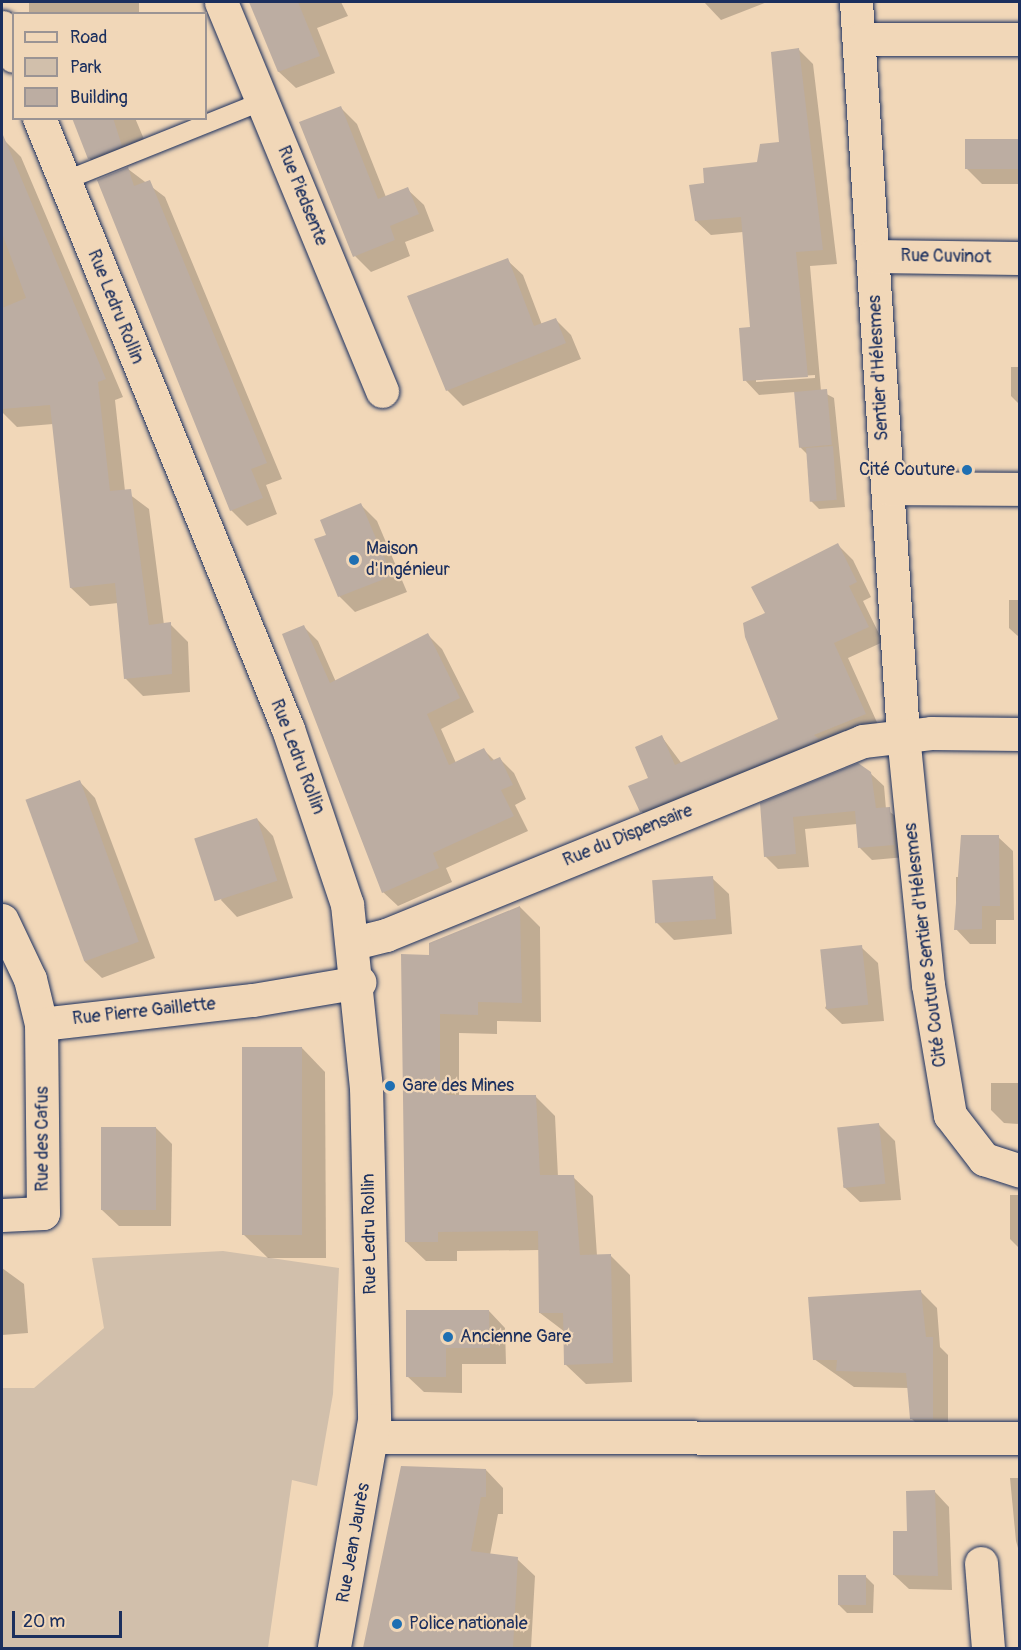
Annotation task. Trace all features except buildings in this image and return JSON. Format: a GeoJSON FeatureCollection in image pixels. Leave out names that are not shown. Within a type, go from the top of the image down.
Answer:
{"type":"FeatureCollection","features":[{"type":"Feature","properties":{"kind":"street","name":"Rue Piedsente"},"geometry":{"type":"LineString","coordinates":[[221,2],[382,391]]}},
{"type":"Feature","properties":{"kind":"street","name":"Sentier d'Hélesmes"},"geometry":{"type":"LineString","coordinates":[[856,2],[861,39],[886,488],[903,735]]}},
{"type":"Feature","properties":{"kind":"street"},"geometry":{"type":"LineString","coordinates":[[2,27],[12,51]]}},
{"type":"Feature","properties":{"kind":"street"},"geometry":{"type":"LineString","coordinates":[[861,39],[1020,39]]}},
{"type":"Feature","properties":{"kind":"street","name":"Rue Ledru Rollin"},"geometry":{"type":"LineString","coordinates":[[40,120],[288,729],[327,838],[354,943],[366,1087],[372,1437]]}},
{"type":"Feature","properties":{"kind":"street","name":"Rue Cuvinot"},"geometry":{"type":"LineString","coordinates":[[873,256],[1020,258]]}},
{"type":"Feature","properties":{"kind":"street"},"geometry":{"type":"LineString","coordinates":[[886,488],[1020,489]]}},
{"type":"Feature","properties":{"kind":"street","name":"Rue du Dispensaire"},"geometry":{"type":"LineString","coordinates":[[354,943],[397,931],[842,748],[903,735],[1020,734]]}},
{"type":"Feature","properties":{"kind":"street","name":"Cité Couture Sentier d'Hélesmes"},"geometry":{"type":"LineString","coordinates":[[903,735],[945,1096],[971,1148],[998,1166],[1020,1171]]}},
{"type":"Feature","properties":{"kind":"street"},"geometry":{"type":"LineString","coordinates":[[2,920],[30,979],[40,1024]]}},
{"type":"Feature","properties":{"kind":"street","name":"Rue Pierre Gaillette"},"geometry":{"type":"LineString","coordinates":[[40,1024],[253,1000],[359,982]]}},
{"type":"Feature","properties":{"kind":"street","name":"Rue des Cafus"},"geometry":{"type":"LineString","coordinates":[[2,1215],[43,1213],[40,1024]]}},
{"type":"Feature","properties":{"kind":"street"},"geometry":{"type":"LineString","coordinates":[[372,1437],[1020,1438]]}},
{"type":"Feature","properties":{"kind":"street","name":"Rue Jean Jaurès"},"geometry":{"type":"LineString","coordinates":[[334,1648],[372,1437]]}},
{"type":"Feature","properties":{"kind":"street"},"geometry":{"type":"LineString","coordinates":[[981,1563],[988,1648]]}},
{"type":"Feature","properties":{"kind":"lane"},"geometry":{"type":"LineString","coordinates":[[64,181],[263,101]]}},
{"type":"Feature","properties":{"kind":"green space"},"geometry":{"type":"Polygon","coordinates":[[[223,1251],[339,1268],[333,1394],[317,1486],[292,1480],[268,1648],[2,1648],[2,1388],[34,1388],[104,1328],[92,1258],[223,1251]]]}},
{"type":"Feature","properties":{"kind":"place","name":"Cité Couture"},"geometry":{"type":"Point","coordinates":[967,470]}},
{"type":"Feature","properties":{"kind":"place","name":"Maison d'Ingénieur"},"geometry":{"type":"Point","coordinates":[354,560]}},
{"type":"Feature","properties":{"kind":"place","name":"Gare des Mines"},"geometry":{"type":"Point","coordinates":[390,1086]}},
{"type":"Feature","properties":{"kind":"place","name":"Ancienne Gare"},"geometry":{"type":"Point","coordinates":[448,1337]}},
{"type":"Feature","properties":{"kind":"place","name":"Police nationale"},"geometry":{"type":"Point","coordinates":[397,1624]}}]}
